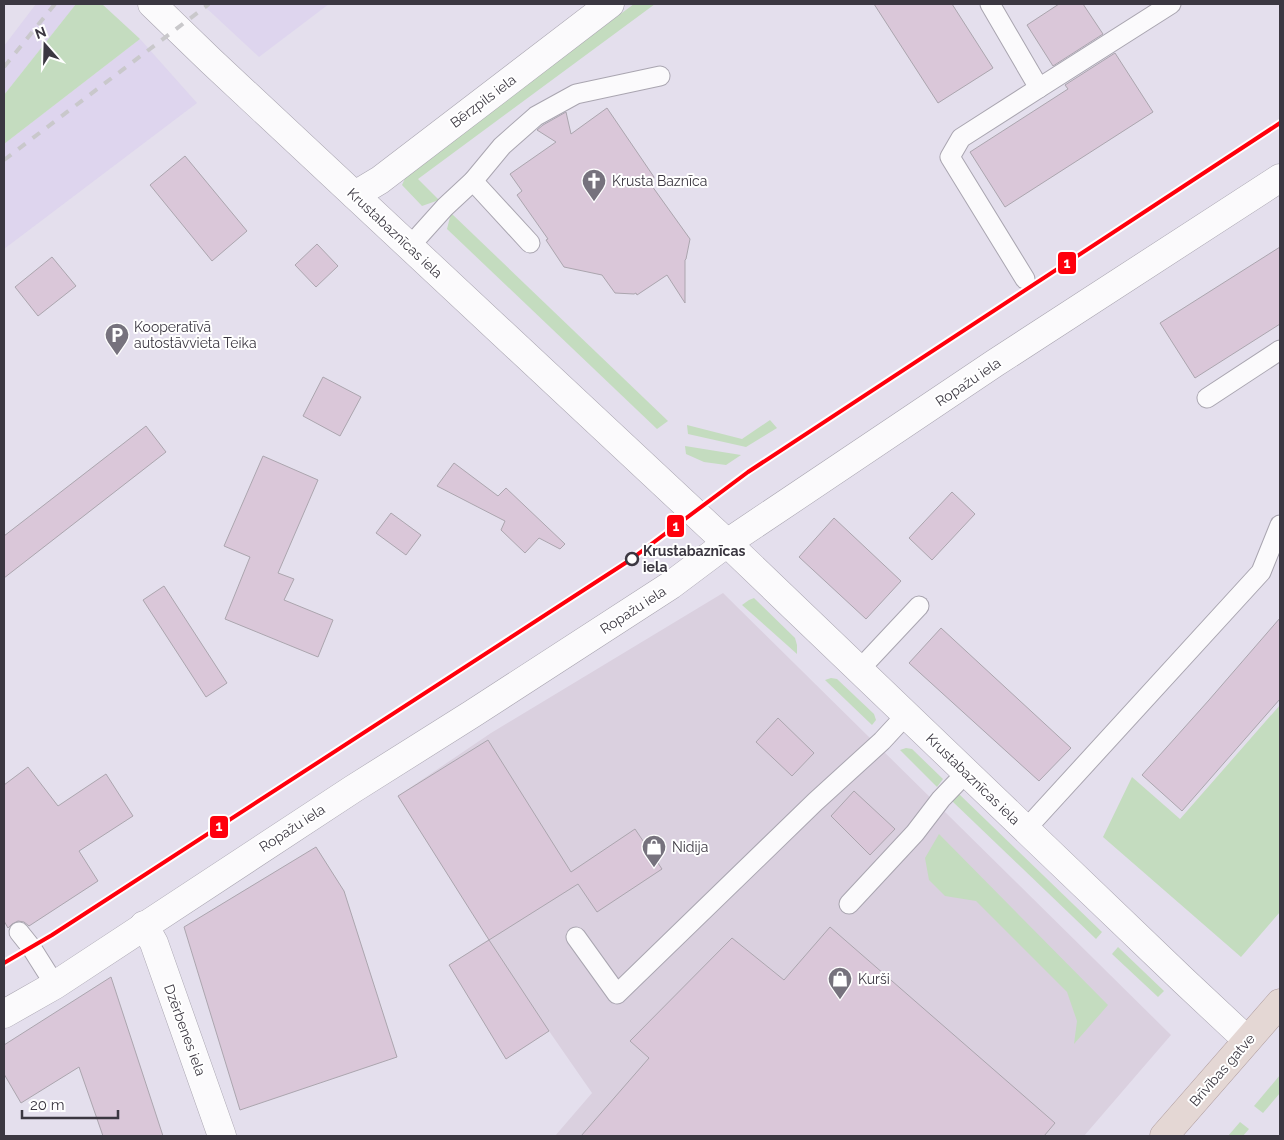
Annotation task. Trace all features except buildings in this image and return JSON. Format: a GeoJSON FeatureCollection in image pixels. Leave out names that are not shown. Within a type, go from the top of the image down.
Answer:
{"type":"FeatureCollection","features":[{"type":"Feature","properties":{"kind":"highway","name":"Brīvības gatve"},"geometry":{"type":"LineString","coordinates":[[1164,1136],[1280,1003]]}},
{"type":"Feature","properties":{"kind":"street","name":"Krustabaznīcas iela"},"geometry":{"type":"LineString","coordinates":[[152,4],[727,543],[1247,1040]]}},
{"type":"Feature","properties":{"kind":"street","name":"Bērzpils iela"},"geometry":{"type":"LineString","coordinates":[[354,195],[380,180],[610,4]]}},
{"type":"Feature","properties":{"kind":"street","name":"Ropažu iela"},"geometry":{"type":"LineString","coordinates":[[4,1014],[55,984],[353,789],[671,585],[727,543],[995,363],[1280,178]]}},
{"type":"Feature","properties":{"kind":"street","name":"Dzērbenes iela"},"geometry":{"type":"LineString","coordinates":[[144,926],[154,943],[222,1136]]}},
{"type":"Feature","properties":{"kind":"lane"},"geometry":{"type":"LineString","coordinates":[[990,4],[1039,88]]}},
{"type":"Feature","properties":{"kind":"lane"},"geometry":{"type":"LineString","coordinates":[[1025,279],[950,157],[961,138],[1172,4]]}},
{"type":"Feature","properties":{"kind":"lane"},"geometry":{"type":"LineString","coordinates":[[410,246],[445,207],[473,180],[502,146],[536,116],[576,94],[660,76]]}},
{"type":"Feature","properties":{"kind":"lane"},"geometry":{"type":"LineString","coordinates":[[473,180],[530,243]]}},
{"type":"Feature","properties":{"kind":"lane"},"geometry":{"type":"LineString","coordinates":[[1207,398],[1280,350]]}},
{"type":"Feature","properties":{"kind":"lane"},"geometry":{"type":"LineString","coordinates":[[1026,829],[1261,572],[1280,525]]}},
{"type":"Feature","properties":{"kind":"lane"},"geometry":{"type":"LineString","coordinates":[[859,670],[919,606]]}},
{"type":"Feature","properties":{"kind":"lane"},"geometry":{"type":"LineString","coordinates":[[576,937],[618,994],[906,715]]}},
{"type":"Feature","properties":{"kind":"lane"},"geometry":{"type":"LineString","coordinates":[[849,904],[966,773]]}},
{"type":"Feature","properties":{"kind":"lane"},"geometry":{"type":"LineString","coordinates":[[20,932],[55,984]]}},
{"type":"Feature","properties":{"kind":"shaded area"},"geometry":{"type":"Polygon","coordinates":[[[36,4],[76,4],[4,95],[4,46],[36,4]]]}},
{"type":"Feature","properties":{"kind":"shaded area"},"geometry":{"type":"Polygon","coordinates":[[[202,4],[329,4],[259,57],[202,4]]]}},
{"type":"Feature","properties":{"kind":"shaded area"},"geometry":{"type":"Polygon","coordinates":[[[140,39],[197,103],[4,249],[4,144],[140,39]]]}},
{"type":"Feature","properties":{"kind":"shaded area"},"geometry":{"type":"Polygon","coordinates":[[[723,593],[1171,1035],[1084,1136],[555,1136],[592,1093],[549,1031],[506,1059],[449,965],[489,939],[398,796],[491,733],[723,593]]]}},
{"type":"Feature","properties":{"kind":"green space"},"geometry":{"type":"Polygon","coordinates":[[[76,4],[102,4],[140,39],[4,144],[4,95],[76,4]]]}},
{"type":"Feature","properties":{"kind":"green space"},"geometry":{"type":"Polygon","coordinates":[[[634,4],[655,4],[418,179],[439,200],[422,206],[402,185],[411,165],[493,108],[634,4]]]}},
{"type":"Feature","properties":{"kind":"green space"},"geometry":{"type":"Polygon","coordinates":[[[451,213],[668,421],[657,429],[447,229],[451,213]]]}},
{"type":"Feature","properties":{"kind":"green space"},"geometry":{"type":"Polygon","coordinates":[[[770,420],[777,428],[746,447],[688,434],[687,425],[742,439],[770,420]]]}},
{"type":"Feature","properties":{"kind":"green space"},"geometry":{"type":"Polygon","coordinates":[[[685,446],[741,455],[726,465],[704,462],[686,454],[685,446]]]}},
{"type":"Feature","properties":{"kind":"green space"},"geometry":{"type":"Polygon","coordinates":[[[754,598],[795,638],[797,654],[742,605],[754,598]]]}},
{"type":"Feature","properties":{"kind":"green space"},"geometry":{"type":"Polygon","coordinates":[[[837,679],[874,714],[876,720],[872,725],[825,680],[837,679]]]}},
{"type":"Feature","properties":{"kind":"green space"},"geometry":{"type":"Polygon","coordinates":[[[1280,705],[1280,912],[1241,957],[1103,837],[1132,777],[1180,819],[1280,705]]]}},
{"type":"Feature","properties":{"kind":"green space"},"geometry":{"type":"Polygon","coordinates":[[[912,749],[943,779],[937,787],[900,750],[912,749]]]}},
{"type":"Feature","properties":{"kind":"green space"},"geometry":{"type":"Polygon","coordinates":[[[959,794],[1102,932],[1096,939],[952,801],[959,794]]]}},
{"type":"Feature","properties":{"kind":"green space"},"geometry":{"type":"Polygon","coordinates":[[[939,834],[1108,1005],[1074,1044],[1077,1021],[1067,992],[976,901],[945,896],[929,880],[925,858],[939,834]]]}},
{"type":"Feature","properties":{"kind":"green space"},"geometry":{"type":"Polygon","coordinates":[[[1118,947],[1164,991],[1158,997],[1112,954],[1118,947]]]}},
{"type":"Feature","properties":{"kind":"green space"},"geometry":{"type":"Polygon","coordinates":[[[1280,1075],[1280,1093],[1263,1113],[1254,1106],[1280,1075]]]}},
{"type":"Feature","properties":{"kind":"green space"},"geometry":{"type":"Polygon","coordinates":[[[1240,1122],[1249,1129],[1243,1136],[1228,1136],[1240,1122]]]}},
{"type":"Feature","properties":{"kind":"railway"},"geometry":{"type":"LineString","coordinates":[[4,67],[55,4]]}},
{"type":"Feature","properties":{"kind":"railway"},"geometry":{"type":"LineString","coordinates":[[4,160],[209,4]]}},
{"type":"Feature","properties":{"kind":"transit line","name":"1"},"geometry":{"type":"LineString","coordinates":[[4,963],[52,935],[630,560],[748,472],[1280,123]]}},
{"type":"Feature","properties":{"kind":"place","name":"Krusta Baznīca"},"geometry":{"type":"Point","coordinates":[594,202]}},
{"type":"Feature","properties":{"kind":"place","name":"Kooperatīvā autostāvvieta Teika"},"geometry":{"type":"Point","coordinates":[117,356]}},
{"type":"Feature","properties":{"kind":"place","name":"Krustabaznīcas iela"},"geometry":{"type":"Point","coordinates":[632,559]}},
{"type":"Feature","properties":{"kind":"place","name":"Nidija"},"geometry":{"type":"Point","coordinates":[654,868]}},
{"type":"Feature","properties":{"kind":"place","name":"Kurši"},"geometry":{"type":"Point","coordinates":[840,1000]}}]}
